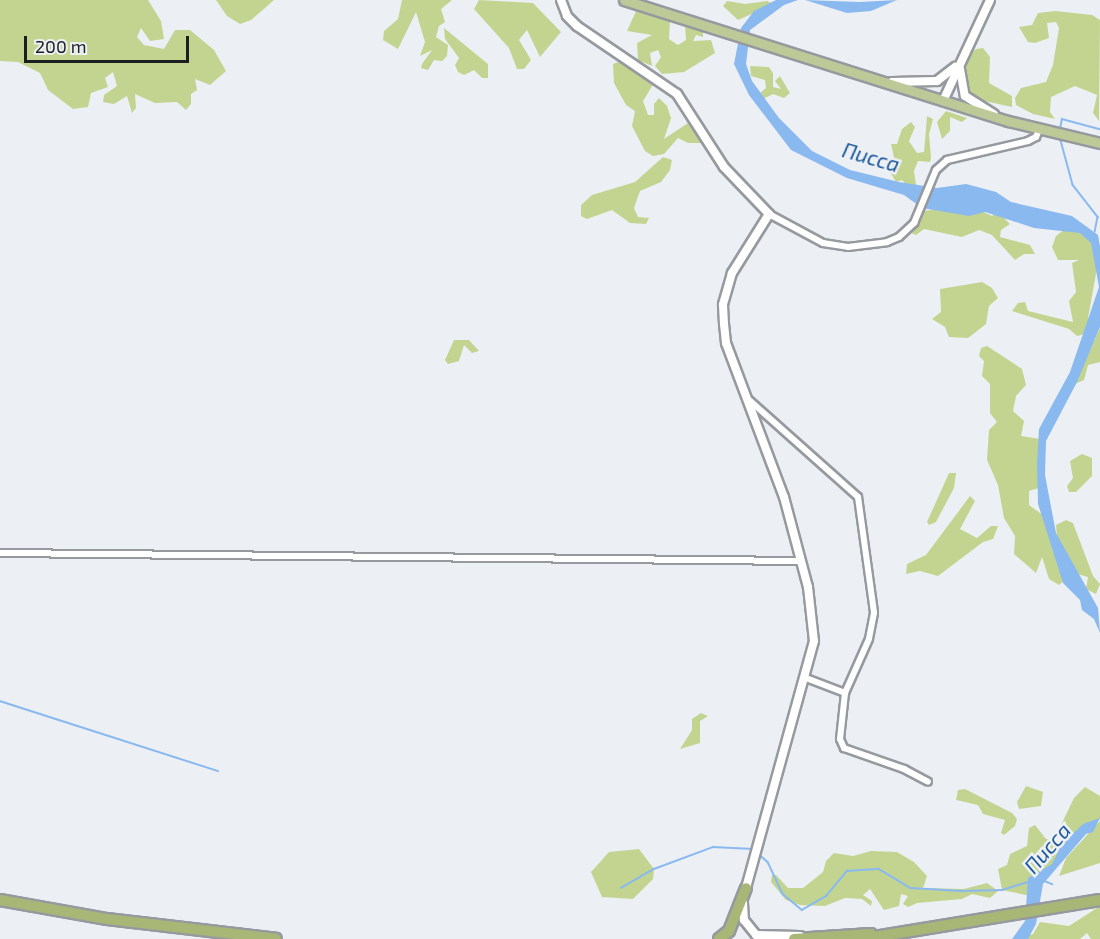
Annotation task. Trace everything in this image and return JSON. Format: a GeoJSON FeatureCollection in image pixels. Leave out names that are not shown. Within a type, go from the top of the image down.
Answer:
{"type":"FeatureCollection","features":[{"type":"Feature","properties":{"kind":"highway"},"geometry":{"type":"LineString","coordinates":[[719,939],[729,931],[746,888]]}},
{"type":"Feature","properties":{"kind":"highway"},"geometry":{"type":"LineString","coordinates":[[0,900],[107,919],[276,939]]}},
{"type":"Feature","properties":{"kind":"highway"},"geometry":{"type":"LineString","coordinates":[[794,939],[904,933],[1100,900]]}},
{"type":"Feature","properties":{"kind":"main road"},"geometry":{"type":"LineString","coordinates":[[624,0],[1008,121],[1100,143]]}},
{"type":"Feature","properties":{"kind":"street"},"geometry":{"type":"LineString","coordinates":[[559,0],[565,12],[577,26],[677,94],[724,167],[769,214],[810,238],[848,247],[876,245],[899,237],[919,213],[931,180],[947,160],[1028,141],[1036,137],[1038,130]]}},
{"type":"Feature","properties":{"kind":"street"},"geometry":{"type":"LineString","coordinates":[[565,12],[568,0]]}},
{"type":"Feature","properties":{"kind":"street"},"geometry":{"type":"LineString","coordinates":[[943,101],[990,0]]}},
{"type":"Feature","properties":{"kind":"street"},"geometry":{"type":"LineString","coordinates":[[880,81],[937,81],[960,61]]}},
{"type":"Feature","properties":{"kind":"street"},"geometry":{"type":"LineString","coordinates":[[960,61],[960,82],[965,96],[1008,121]]}},
{"type":"Feature","properties":{"kind":"street"},"geometry":{"type":"LineString","coordinates":[[732,939],[806,678],[813,625],[784,497],[726,343],[723,305],[732,273],[769,214]]}},
{"type":"Feature","properties":{"kind":"street"},"geometry":{"type":"LineString","coordinates":[[748,399],[858,497],[874,613],[869,639],[845,693],[840,744],[928,782]]}},
{"type":"Feature","properties":{"kind":"street"},"geometry":{"type":"LineString","coordinates":[[0,553],[800,561]]}},
{"type":"Feature","properties":{"kind":"street"},"geometry":{"type":"LineString","coordinates":[[806,678],[845,693]]}},
{"type":"Feature","properties":{"kind":"street"},"geometry":{"type":"LineString","coordinates":[[746,888],[744,920],[756,935],[857,937]]}},
{"type":"Feature","properties":{"kind":"green space"},"geometry":{"type":"Polygon","coordinates":[[[0,0],[148,0],[161,21],[164,39],[150,41],[141,28],[137,37],[144,45],[164,49],[175,30],[190,30],[214,50],[226,71],[210,85],[195,79],[197,90],[191,94],[191,104],[186,110],[177,102],[155,103],[135,94],[136,108],[132,113],[127,96],[114,104],[103,102],[104,95],[117,86],[113,72],[105,78],[108,87],[91,93],[88,107],[73,109],[48,90],[40,73],[18,62],[0,61],[0,0]]]}},
{"type":"Feature","properties":{"kind":"green space"},"geometry":{"type":"Polygon","coordinates":[[[216,0],[274,0],[251,20],[240,24],[227,16],[216,0]]]}},
{"type":"Feature","properties":{"kind":"green space"},"geometry":{"type":"Polygon","coordinates":[[[402,0],[452,0],[441,9],[445,22],[439,26],[436,37],[448,45],[447,56],[442,61],[434,60],[428,70],[421,68],[432,50],[420,56],[425,42],[416,12],[398,49],[383,40],[384,31],[398,19],[402,0]]]}},
{"type":"Feature","properties":{"kind":"green space"},"geometry":{"type":"Polygon","coordinates":[[[479,0],[533,3],[561,32],[540,57],[527,30],[519,40],[531,60],[524,69],[517,69],[509,48],[474,9],[479,0]]]}},
{"type":"Feature","properties":{"kind":"green space"},"geometry":{"type":"Polygon","coordinates":[[[727,1],[745,4],[767,1],[774,4],[738,20],[723,6],[727,1]]]}},
{"type":"Feature","properties":{"kind":"green space"},"geometry":{"type":"Polygon","coordinates":[[[636,11],[670,21],[669,39],[678,45],[686,40],[685,25],[703,31],[703,37],[696,35],[693,41],[711,40],[715,53],[684,72],[662,74],[655,66],[661,57],[658,50],[650,53],[652,66],[638,60],[637,43],[652,35],[627,31],[636,11]]]}},
{"type":"Feature","properties":{"kind":"green space"},"geometry":{"type":"Polygon","coordinates":[[[1055,11],[1092,15],[1100,20],[1099,121],[1093,113],[1097,95],[1075,86],[1051,97],[1050,112],[1055,119],[1033,114],[1016,105],[1015,98],[1021,88],[1046,82],[1053,65],[1059,28],[1056,22],[1047,23],[1049,38],[1035,43],[1028,42],[1019,27],[1032,25],[1038,13],[1055,11]]]}},
{"type":"Feature","properties":{"kind":"green space"},"geometry":{"type":"Polygon","coordinates":[[[444,28],[488,64],[488,78],[482,78],[474,70],[464,75],[458,72],[455,65],[459,58],[445,39],[444,28]]]}},
{"type":"Feature","properties":{"kind":"green space"},"geometry":{"type":"Polygon","coordinates":[[[983,48],[990,57],[989,83],[1012,96],[1012,107],[975,99],[965,87],[967,57],[976,49],[983,48]]]}},
{"type":"Feature","properties":{"kind":"green space"},"geometry":{"type":"Polygon","coordinates":[[[621,61],[654,83],[643,101],[648,115],[654,115],[654,104],[659,98],[667,106],[671,118],[664,139],[691,121],[702,143],[688,143],[678,138],[664,154],[653,156],[645,151],[632,126],[635,111],[626,105],[614,83],[613,64],[621,61]]]}},
{"type":"Feature","properties":{"kind":"green space"},"geometry":{"type":"Polygon","coordinates":[[[750,66],[769,67],[773,73],[773,87],[781,89],[775,81],[780,76],[790,93],[784,98],[773,94],[763,99],[760,93],[766,88],[765,80],[751,76],[750,66]]]}},
{"type":"Feature","properties":{"kind":"green space"},"geometry":{"type":"Polygon","coordinates":[[[946,111],[967,118],[962,122],[950,117],[950,131],[942,139],[937,122],[946,111]]]}},
{"type":"Feature","properties":{"kind":"green space"},"geometry":{"type":"Polygon","coordinates":[[[927,116],[933,119],[929,134],[930,162],[918,161],[914,171],[916,185],[906,185],[902,180],[896,182],[885,164],[895,162],[891,144],[897,144],[902,129],[911,122],[915,127],[909,141],[917,153],[924,152],[927,116]]]}},
{"type":"Feature","properties":{"kind":"green space"},"geometry":{"type":"Polygon","coordinates":[[[663,157],[672,160],[670,170],[661,182],[640,191],[634,208],[638,217],[649,218],[646,224],[630,223],[612,210],[587,219],[581,216],[581,205],[592,195],[635,182],[663,157]]]}},
{"type":"Feature","properties":{"kind":"green space"},"geometry":{"type":"Polygon","coordinates":[[[956,207],[969,216],[979,210],[992,216],[998,212],[1010,224],[1001,230],[1000,237],[1030,245],[1035,254],[1024,254],[1015,260],[992,235],[979,230],[962,237],[924,229],[916,235],[909,232],[909,225],[922,211],[956,207]]]}},
{"type":"Feature","properties":{"kind":"green space"},"geometry":{"type":"Polygon","coordinates":[[[1065,229],[1082,231],[1092,242],[1097,268],[1088,318],[1091,326],[1085,334],[1077,336],[1069,329],[1012,311],[1018,303],[1025,302],[1028,311],[1073,322],[1069,301],[1076,292],[1072,263],[1079,260],[1058,260],[1052,247],[1056,236],[1065,229]]]}},
{"type":"Feature","properties":{"kind":"green space"},"geometry":{"type":"Polygon","coordinates":[[[982,282],[992,288],[998,298],[989,306],[986,324],[968,338],[949,337],[945,327],[932,319],[941,312],[940,289],[982,282]]]}},
{"type":"Feature","properties":{"kind":"green space"},"geometry":{"type":"Polygon","coordinates":[[[1100,328],[1100,362],[1088,365],[1084,380],[1075,384],[1100,328]]]}},
{"type":"Feature","properties":{"kind":"green space"},"geometry":{"type":"Polygon","coordinates":[[[454,340],[469,340],[479,351],[472,353],[464,345],[459,361],[448,364],[445,360],[454,340]]]}},
{"type":"Feature","properties":{"kind":"green space"},"geometry":{"type":"Polygon","coordinates":[[[987,346],[1022,369],[1026,385],[1016,396],[1013,411],[1024,421],[1021,436],[1040,439],[1042,487],[1029,491],[1029,505],[1047,518],[1065,580],[1059,585],[1049,579],[1042,557],[1036,573],[1014,554],[1015,536],[1004,518],[998,485],[987,460],[989,430],[997,422],[990,413],[990,384],[982,376],[984,361],[979,356],[981,348],[987,346]]]}},
{"type":"Feature","properties":{"kind":"green space"},"geometry":{"type":"Polygon","coordinates":[[[1082,454],[1092,458],[1092,476],[1076,492],[1069,492],[1067,486],[1073,478],[1070,461],[1082,454]]]}},
{"type":"Feature","properties":{"kind":"green space"},"geometry":{"type":"Polygon","coordinates":[[[949,473],[956,473],[954,488],[936,522],[929,525],[927,522],[949,473]]]}},
{"type":"Feature","properties":{"kind":"green space"},"geometry":{"type":"Polygon","coordinates":[[[970,496],[975,501],[960,529],[977,538],[991,526],[998,526],[993,539],[983,542],[938,576],[920,571],[906,574],[907,564],[926,555],[970,496]]]}},
{"type":"Feature","properties":{"kind":"green space"},"geometry":{"type":"Polygon","coordinates":[[[1066,520],[1073,523],[1093,576],[1100,584],[1096,594],[1086,589],[1088,577],[1077,574],[1057,537],[1056,525],[1066,520]]]}},
{"type":"Feature","properties":{"kind":"green space"},"geometry":{"type":"Polygon","coordinates":[[[701,713],[708,716],[700,721],[700,743],[680,749],[692,730],[692,719],[701,713]]]}},
{"type":"Feature","properties":{"kind":"green space"},"geometry":{"type":"Polygon","coordinates":[[[1026,786],[1043,792],[1041,806],[1019,809],[1017,802],[1026,786]]]}},
{"type":"Feature","properties":{"kind":"green space"},"geometry":{"type":"Polygon","coordinates":[[[1085,787],[1100,796],[1100,819],[1065,841],[1060,836],[1061,825],[1074,798],[1085,787]]]}},
{"type":"Feature","properties":{"kind":"green space"},"geometry":{"type":"Polygon","coordinates":[[[965,789],[1012,813],[1017,819],[1015,826],[1004,835],[1001,833],[1005,820],[983,814],[978,805],[956,800],[958,790],[965,789]]]}},
{"type":"Feature","properties":{"kind":"green space"},"geometry":{"type":"Polygon","coordinates":[[[1100,821],[1100,863],[1059,876],[1066,858],[1100,821]]]}},
{"type":"Feature","properties":{"kind":"green space"},"geometry":{"type":"Polygon","coordinates":[[[1035,825],[1046,839],[1061,842],[1065,847],[1031,896],[1002,890],[998,869],[1007,865],[1010,854],[1027,846],[1029,828],[1035,825]]]}},
{"type":"Feature","properties":{"kind":"green space"},"geometry":{"type":"Polygon","coordinates":[[[639,849],[654,869],[653,879],[633,899],[602,897],[591,872],[609,852],[639,849]]]}},
{"type":"Feature","properties":{"kind":"green space"},"geometry":{"type":"Polygon","coordinates":[[[871,851],[897,852],[914,862],[927,876],[923,888],[964,889],[987,883],[998,891],[990,898],[972,894],[962,899],[917,903],[908,907],[903,904],[908,896],[901,894],[899,906],[884,910],[870,889],[863,895],[872,901],[871,906],[862,899],[845,898],[825,906],[800,905],[786,900],[771,882],[772,875],[776,875],[788,888],[803,888],[823,872],[826,861],[834,853],[853,856],[871,851]]]}},
{"type":"Feature","properties":{"kind":"green space"},"geometry":{"type":"Polygon","coordinates":[[[1100,906],[1100,939],[1091,939],[1087,933],[1080,939],[1020,939],[1033,934],[1040,922],[1069,926],[1100,906]]]}},
{"type":"Feature","properties":{"kind":"water"},"geometry":{"type":"Polygon","coordinates":[[[776,0],[798,0],[784,5],[750,30],[746,64],[752,81],[779,118],[812,151],[850,170],[899,182],[937,188],[966,184],[996,192],[1011,202],[1072,216],[1098,235],[1100,327],[1077,382],[1046,441],[1045,475],[1056,533],[1098,608],[1100,633],[1094,619],[1082,610],[1080,600],[1063,583],[1038,504],[1037,464],[1039,429],[1070,372],[1099,287],[1091,243],[1080,233],[1034,228],[985,212],[969,216],[922,208],[904,195],[847,178],[791,150],[749,95],[734,64],[741,28],[754,11],[776,0]]]}},
{"type":"Feature","properties":{"kind":"water"},"geometry":{"type":"Polygon","coordinates":[[[805,0],[859,2],[897,0],[871,11],[847,13],[805,0]]]}},
{"type":"Feature","properties":{"kind":"water"},"geometry":{"type":"Polygon","coordinates":[[[1100,818],[1093,832],[1086,834],[1043,884],[1036,924],[1028,939],[1012,939],[1025,921],[1028,878],[1052,864],[1062,844],[1083,824],[1100,818]]]}},
{"type":"Feature","properties":{"kind":"waterway"},"geometry":{"type":"LineString","coordinates":[[1060,129],[1062,119],[1100,129]]}},
{"type":"Feature","properties":{"kind":"waterway"},"geometry":{"type":"LineString","coordinates":[[1060,137],[1073,185],[1098,217],[1095,232]]}},
{"type":"Feature","properties":{"kind":"waterway"},"geometry":{"type":"LineString","coordinates":[[0,701],[218,771]]}},
{"type":"Feature","properties":{"kind":"waterway"},"geometry":{"type":"LineString","coordinates":[[621,888],[654,869],[713,847],[753,849]]}},
{"type":"Feature","properties":{"kind":"waterway","name":"Писса"},"geometry":{"type":"LineString","coordinates":[[761,856],[768,862],[783,894],[802,910],[826,896],[847,871],[879,869],[911,888],[961,891],[1002,890],[1028,882]]}},
{"type":"Feature","properties":{"kind":"waterway","name":"Писса"},"geometry":{"type":"LineString","coordinates":[[1045,881],[1052,884]]}}]}
